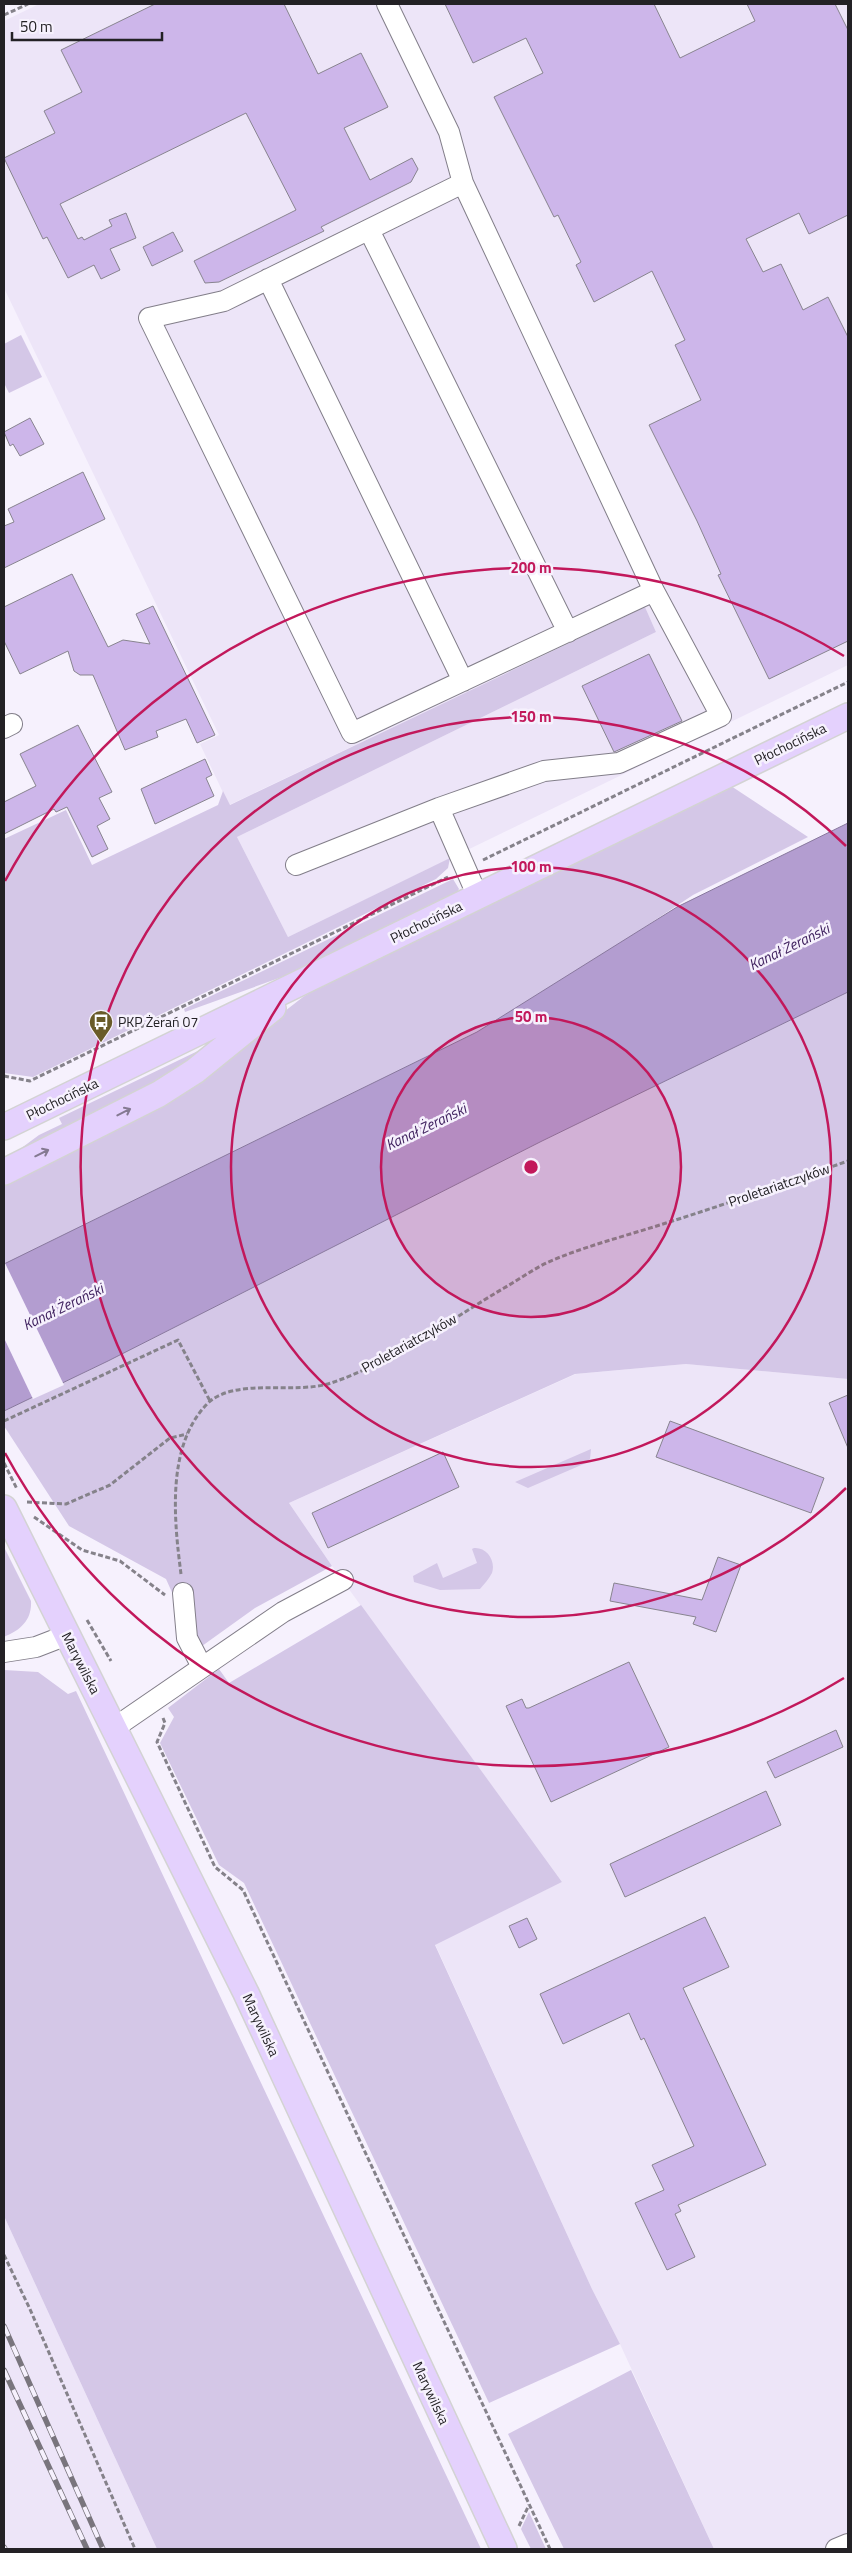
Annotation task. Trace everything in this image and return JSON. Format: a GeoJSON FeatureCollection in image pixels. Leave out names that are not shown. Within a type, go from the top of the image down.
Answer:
{"type":"FeatureCollection","features":[{"type":"Feature","properties":{"kind":"main road","name":"Płochocińska"},"geometry":{"type":"LineString","coordinates":[[4,1127],[248,1010],[848,716]]}},
{"type":"Feature","properties":{"kind":"main road"},"geometry":{"type":"LineString","coordinates":[[4,1172],[159,1094],[194,1071],[306,981]]}},
{"type":"Feature","properties":{"kind":"main road","name":"Marywilska"},"geometry":{"type":"LineString","coordinates":[[15,1501],[67,1636],[246,1993],[510,2540]]}},
{"type":"Feature","properties":{"kind":"lane"},"geometry":{"type":"LineString","coordinates":[[296,865],[439,808],[544,771],[619,763],[721,716],[654,591],[463,183],[449,132],[387,4]]}},
{"type":"Feature","properties":{"kind":"lane"},"geometry":{"type":"LineString","coordinates":[[463,183],[224,301],[149,318],[352,733],[654,591]]}},
{"type":"Feature","properties":{"kind":"lane"},"geometry":{"type":"LineString","coordinates":[[369,230],[568,632]]}},
{"type":"Feature","properties":{"kind":"lane"},"geometry":{"type":"LineString","coordinates":[[268,279],[463,681]]}},
{"type":"Feature","properties":{"kind":"lane"},"geometry":{"type":"LineString","coordinates":[[439,808],[478,897]]}},
{"type":"Feature","properties":{"kind":"lane"},"geometry":{"type":"LineString","coordinates":[[114,1728],[283,1612],[343,1580]]}},
{"type":"Feature","properties":{"kind":"lane"},"geometry":{"type":"LineString","coordinates":[[184,1602],[187,1638],[202,1667]]}},
{"type":"Feature","properties":{"kind":"lane"},"geometry":{"type":"LineString","coordinates":[[4,1652],[36,1648],[67,1636]]}},
{"type":"Feature","properties":{"kind":"lane"},"geometry":{"type":"LineString","coordinates":[[836,2549],[848,2544]]}},
{"type":"Feature","properties":{"kind":"path"},"geometry":{"type":"LineString","coordinates":[[4,16],[28,4]]}},
{"type":"Feature","properties":{"kind":"path"},"geometry":{"type":"LineString","coordinates":[[4,1076],[30,1081],[848,682]]}},
{"type":"Feature","properties":{"kind":"path","name":"Proletariatczyków"},"geometry":{"type":"LineString","coordinates":[[184,1602],[176,1538],[180,1457],[187,1434],[196,1418],[210,1401],[228,1392],[244,1389],[295,1389],[331,1383],[378,1363],[552,1260],[722,1205],[848,1161]]}},
{"type":"Feature","properties":{"kind":"path"},"geometry":{"type":"LineString","coordinates":[[4,1421],[178,1340],[210,1401]]}},
{"type":"Feature","properties":{"kind":"path"},"geometry":{"type":"LineString","coordinates":[[4,1463],[15,1501],[66,1504],[110,1485],[170,1438],[187,1434]]}},
{"type":"Feature","properties":{"kind":"path"},"geometry":{"type":"LineString","coordinates":[[29,1514],[82,1550],[112,1558],[126,1565],[184,1602]]}},
{"type":"Feature","properties":{"kind":"path"},"geometry":{"type":"LineString","coordinates":[[161,1715],[165,1722],[157,1742],[215,1867],[243,1890],[550,2549]]}},
{"type":"Feature","properties":{"kind":"path"},"geometry":{"type":"LineString","coordinates":[[4,2255],[29,2307],[135,2549]]}},
{"type":"Feature","properties":{"kind":"path"},"geometry":{"type":"LineString","coordinates":[[510,2540],[529,2504]]}},
{"type":"Feature","properties":{"kind":"shaded area"},"geometry":{"type":"Polygon","coordinates":[[[39,4],[848,4],[848,665],[288,937],[237,837],[656,632],[645,607],[229,805],[200,744],[219,735],[4,288],[4,21],[39,4]]]}},
{"type":"Feature","properties":{"kind":"shaded area"},"geometry":{"type":"Polygon","coordinates":[[[21,335],[42,377],[9,393],[4,383],[4,344],[21,335]]]}},
{"type":"Feature","properties":{"kind":"shaded area"},"geometry":{"type":"Polygon","coordinates":[[[645,607],[656,632],[237,837],[288,937],[450,858],[448,868],[436,879],[33,1077],[4,1073],[4,839],[66,810],[92,865],[218,805],[223,791],[230,805],[645,607]]]}},
{"type":"Feature","properties":{"kind":"shaded area"},"geometry":{"type":"Polygon","coordinates":[[[731,786],[808,837],[693,895],[548,991],[550,995],[376,1084],[6,1266],[4,1261],[4,1183],[213,1067],[303,997],[324,984],[731,786]]]}},
{"type":"Feature","properties":{"kind":"shaded area"},"geometry":{"type":"Polygon","coordinates":[[[453,879],[459,889],[455,896],[307,968],[185,1012],[184,1009],[453,879]]]}},
{"type":"Feature","properties":{"kind":"shaded area"},"geometry":{"type":"Polygon","coordinates":[[[848,992],[848,1379],[686,1364],[575,1374],[289,1503],[332,1566],[255,1608],[202,1646],[192,1637],[166,1579],[69,1526],[4,1426],[4,1411],[108,1361],[542,1141],[848,992]]]}},
{"type":"Feature","properties":{"kind":"shaded area"},"geometry":{"type":"Polygon","coordinates":[[[204,1048],[175,1075],[4,1161],[39,1135],[62,1124],[59,1118],[204,1048]]]}},
{"type":"Feature","properties":{"kind":"shaded area"},"geometry":{"type":"Polygon","coordinates":[[[686,1364],[848,1379],[848,2549],[714,2549],[620,2344],[592,2289],[435,1944],[562,1882],[332,1566],[289,1503],[576,1374],[686,1364]]]}},
{"type":"Feature","properties":{"kind":"shaded area"},"geometry":{"type":"Polygon","coordinates":[[[591,1449],[590,1459],[586,1463],[528,1488],[515,1482],[591,1449]]]}},
{"type":"Feature","properties":{"kind":"shaded area"},"geometry":{"type":"Polygon","coordinates":[[[4,1547],[31,1601],[31,1608],[24,1624],[16,1631],[4,1637],[4,1547]]]}},
{"type":"Feature","properties":{"kind":"shaded area"},"geometry":{"type":"Polygon","coordinates":[[[479,1548],[486,1552],[493,1564],[492,1573],[480,1589],[440,1590],[414,1582],[413,1576],[437,1563],[443,1578],[477,1563],[472,1549],[479,1548]]]}},
{"type":"Feature","properties":{"kind":"shaded area"},"geometry":{"type":"Polygon","coordinates":[[[361,1605],[562,1882],[435,1945],[592,2289],[620,2344],[489,2403],[244,1883],[219,1865],[160,1743],[174,1717],[168,1708],[219,1669],[229,1683],[361,1605]]]}},
{"type":"Feature","properties":{"kind":"shaded area"},"geometry":{"type":"Polygon","coordinates":[[[4,1670],[38,1672],[68,1694],[76,1691],[481,2549],[157,2549],[4,2216],[4,1670]]]}},
{"type":"Feature","properties":{"kind":"shaded area"},"geometry":{"type":"Polygon","coordinates":[[[4,2216],[157,2549],[4,2549],[4,2216]]]}},
{"type":"Feature","properties":{"kind":"shaded area"},"geometry":{"type":"Polygon","coordinates":[[[631,2370],[714,2549],[564,2549],[508,2434],[631,2370]]]}},
{"type":"Feature","properties":{"kind":"shaded area"},"geometry":{"type":"Polygon","coordinates":[[[529,2512],[546,2549],[531,2549],[521,2529],[529,2512]]]}},
{"type":"Feature","properties":{"kind":"water","name":"Kanał Żerański"},"geometry":{"type":"Polygon","coordinates":[[[848,823],[848,992],[542,1141],[108,1361],[4,1411],[4,1264],[477,1032],[677,907],[848,823]]]}},
{"type":"Feature","properties":{"kind":"pier"},"geometry":{"type":"Polygon","coordinates":[[[4,1261],[64,1385],[33,1399],[4,1338],[4,1261]]]}},
{"type":"Feature","properties":{"kind":"building"},"geometry":{"type":"Polygon","coordinates":[[[155,4],[284,4],[318,74],[361,53],[388,107],[344,128],[370,180],[412,158],[418,169],[411,182],[321,227],[324,231],[219,282],[205,283],[194,261],[296,210],[246,113],[60,204],[78,239],[82,237],[84,240],[112,226],[109,220],[126,213],[136,238],[110,249],[120,270],[101,279],[94,265],[68,278],[47,237],[43,239],[4,158],[55,133],[44,111],[82,92],[61,50],[155,4]]]}},
{"type":"Feature","properties":{"kind":"building"},"geometry":{"type":"Polygon","coordinates":[[[445,4],[654,4],[680,58],[755,21],[747,4],[835,4],[848,30],[848,215],[809,234],[799,213],[746,239],[763,272],[781,264],[803,310],[828,297],[848,337],[848,641],[769,679],[718,575],[721,574],[697,521],[649,425],[701,400],[675,345],[685,340],[652,271],[594,302],[576,265],[581,262],[558,215],[554,217],[494,97],[543,73],[526,38],[473,63],[445,4]]]}},
{"type":"Feature","properties":{"kind":"building"},"geometry":{"type":"Polygon","coordinates":[[[173,232],[183,251],[152,266],[143,247],[173,232]]]}},
{"type":"Feature","properties":{"kind":"building"},"geometry":{"type":"Polygon","coordinates":[[[30,418],[44,444],[20,456],[13,444],[10,446],[4,432],[30,418]]]}},
{"type":"Feature","properties":{"kind":"building"},"geometry":{"type":"Polygon","coordinates":[[[83,472],[105,519],[4,568],[4,526],[14,522],[8,509],[83,472]]]}},
{"type":"Feature","properties":{"kind":"building"},"geometry":{"type":"Polygon","coordinates":[[[72,574],[108,647],[123,640],[150,644],[136,614],[153,606],[215,735],[197,743],[186,719],[156,731],[158,737],[125,750],[93,675],[80,675],[74,671],[68,651],[20,674],[4,641],[4,607],[72,574]]]}},
{"type":"Feature","properties":{"kind":"building"},"geometry":{"type":"Polygon","coordinates":[[[649,654],[682,721],[614,752],[582,686],[649,654]]]}},
{"type":"Feature","properties":{"kind":"building"},"geometry":{"type":"Polygon","coordinates":[[[78,725],[112,792],[99,798],[110,819],[97,826],[108,849],[92,857],[67,807],[56,812],[54,809],[4,834],[4,802],[36,786],[20,754],[78,725]]]}},
{"type":"Feature","properties":{"kind":"building"},"geometry":{"type":"Polygon","coordinates":[[[205,759],[212,775],[206,778],[214,796],[155,824],[141,789],[205,759]]]}},
{"type":"Feature","properties":{"kind":"building"},"geometry":{"type":"Polygon","coordinates":[[[848,1395],[848,1448],[829,1403],[848,1395]]]}},
{"type":"Feature","properties":{"kind":"building"},"geometry":{"type":"Polygon","coordinates":[[[670,1421],[824,1478],[811,1513],[656,1457],[670,1421]]]}},
{"type":"Feature","properties":{"kind":"building"},"geometry":{"type":"Polygon","coordinates":[[[443,1452],[459,1487],[328,1548],[312,1513],[443,1452]]]}},
{"type":"Feature","properties":{"kind":"building"},"geometry":{"type":"Polygon","coordinates":[[[718,1557],[741,1565],[716,1632],[693,1624],[696,1617],[610,1601],[614,1583],[702,1600],[718,1557]]]}},
{"type":"Feature","properties":{"kind":"building"},"geometry":{"type":"Polygon","coordinates":[[[629,1662],[669,1747],[551,1802],[506,1706],[522,1699],[526,1708],[529,1708],[629,1662]]]}},
{"type":"Feature","properties":{"kind":"building"},"geometry":{"type":"Polygon","coordinates":[[[836,1730],[843,1747],[775,1778],[767,1762],[836,1730]]]}},
{"type":"Feature","properties":{"kind":"building"},"geometry":{"type":"Polygon","coordinates":[[[766,1791],[781,1825],[625,1897],[610,1864],[766,1791]]]}},
{"type":"Feature","properties":{"kind":"building"},"geometry":{"type":"Polygon","coordinates":[[[705,1917],[729,1967],[683,1988],[766,2165],[678,2205],[681,2211],[675,2214],[695,2257],[667,2270],[635,2203],[664,2190],[652,2165],[694,2146],[644,2038],[641,2040],[629,2013],[563,2044],[540,1994],[705,1917]]]}},
{"type":"Feature","properties":{"kind":"building"},"geometry":{"type":"Polygon","coordinates":[[[527,1918],[537,1939],[519,1948],[509,1926],[527,1918]]]}},
{"type":"Feature","properties":{"kind":"railway"},"geometry":{"type":"LineString","coordinates":[[4,2326],[103,2549]]}},
{"type":"Feature","properties":{"kind":"railway"},"geometry":{"type":"LineString","coordinates":[[4,2370],[87,2549]]}},
{"type":"Feature","properties":{"kind":"place","name":"PKP Żerań 07"},"geometry":{"type":"Point","coordinates":[101,1043]}}]}
